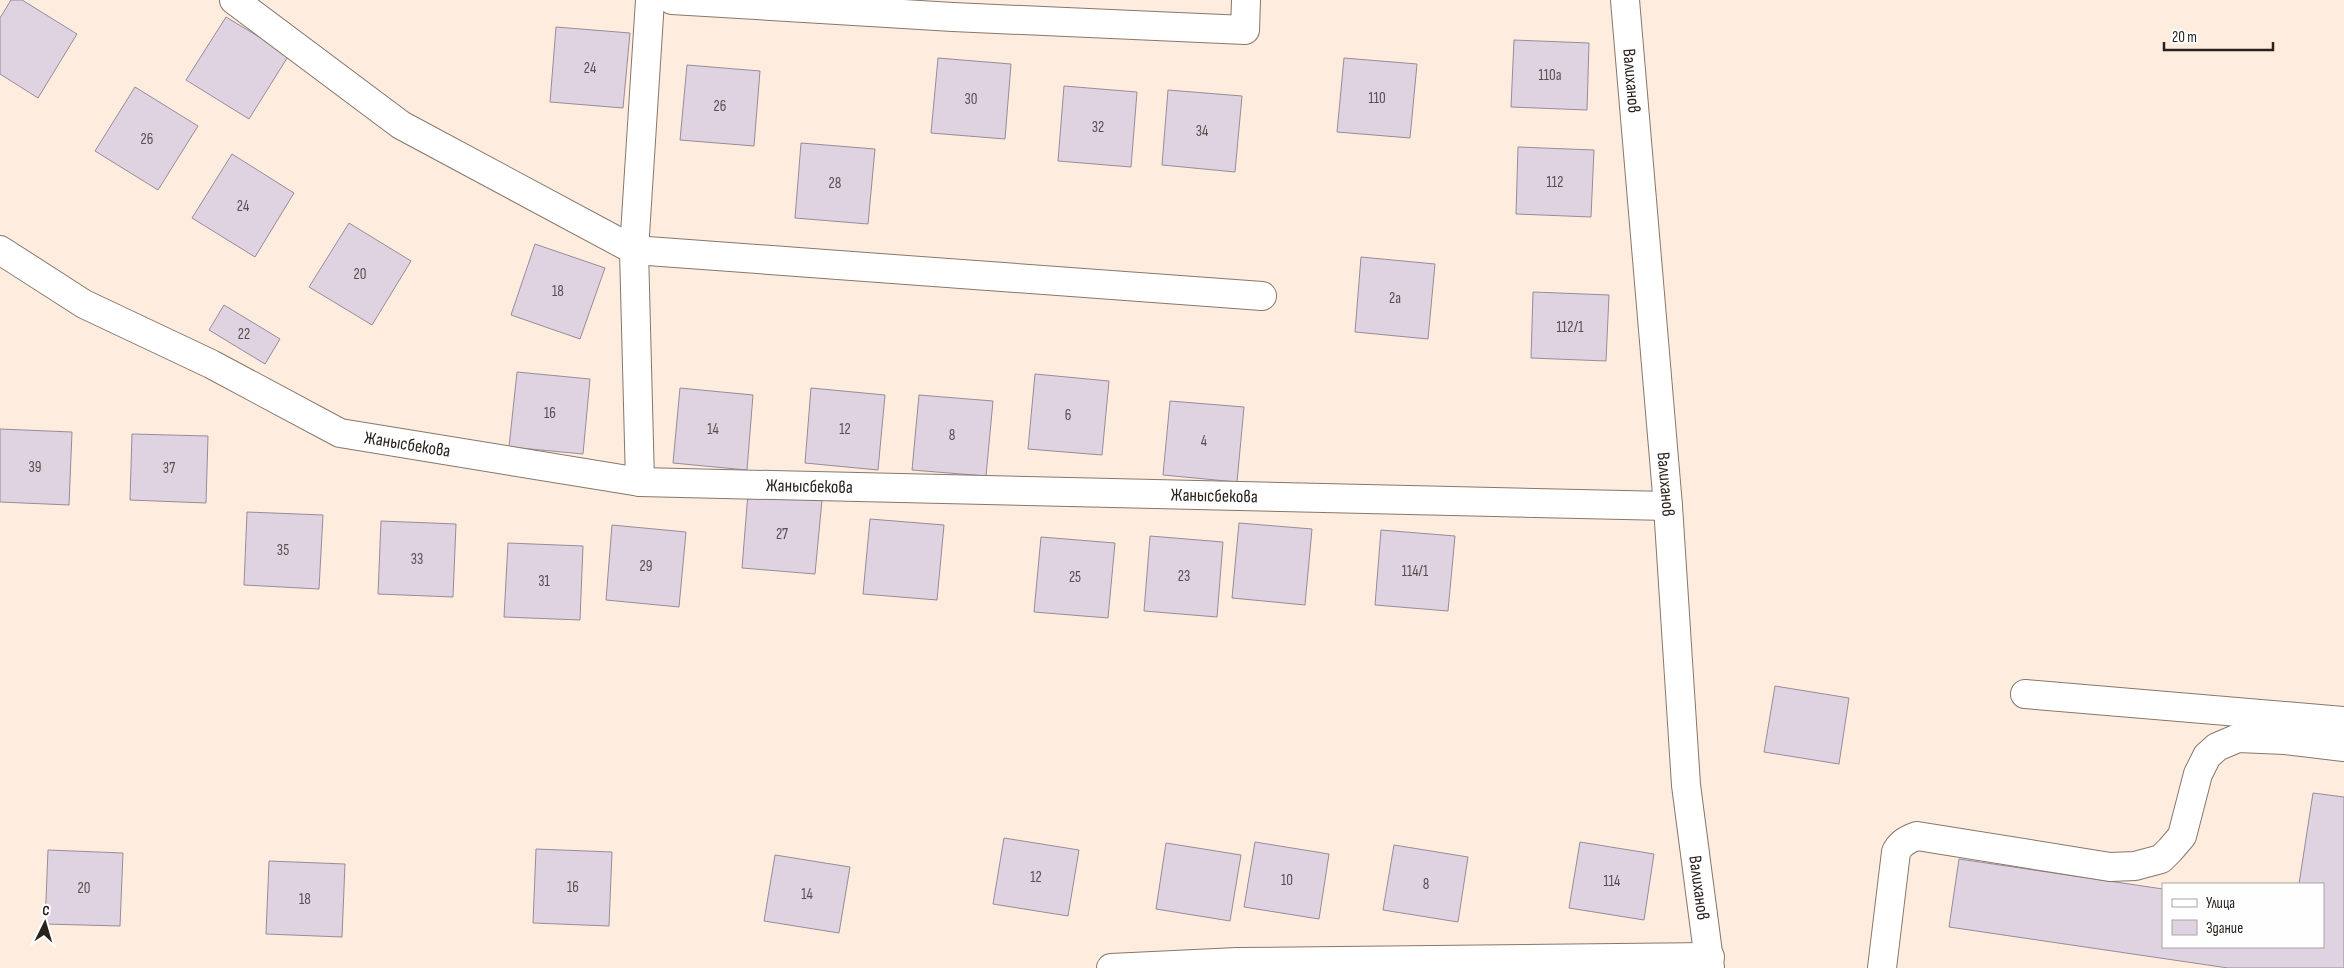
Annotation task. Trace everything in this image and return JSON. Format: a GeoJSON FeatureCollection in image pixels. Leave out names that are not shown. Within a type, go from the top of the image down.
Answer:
{"type":"FeatureCollection","features":[{"type":"Feature","properties":{"kind":"street"},"geometry":{"type":"LineString","coordinates":[[234,0],[402,125],[634,250],[1262,296]]}},
{"type":"Feature","properties":{"kind":"street"},"geometry":{"type":"LineString","coordinates":[[640,482],[634,250],[650,0]]}},
{"type":"Feature","properties":{"kind":"street"},"geometry":{"type":"LineString","coordinates":[[672,0],[953,17],[1245,30],[1246,0]]}},
{"type":"Feature","properties":{"kind":"street","name":"Валиханов"},"geometry":{"type":"LineString","coordinates":[[1625,0],[1668,506],[1686,785],[1710,963]]}},
{"type":"Feature","properties":{"kind":"street","name":"Жанысбекова"},"geometry":{"type":"LineString","coordinates":[[0,250],[84,304],[211,364],[340,433],[640,482],[1668,506]]}},
{"type":"Feature","properties":{"kind":"street"},"geometry":{"type":"LineString","coordinates":[[2025,694],[2344,721]]}},
{"type":"Feature","properties":{"kind":"street"},"geometry":{"type":"LineString","coordinates":[[1882,968],[1896,852],[1898,846],[1910,838],[1918,836],[2110,867],[2135,866],[2161,859],[2182,836],[2198,774],[2207,756],[2217,747],[2238,738],[2285,740],[2344,747]]}},
{"type":"Feature","properties":{"kind":"street"},"geometry":{"type":"LineString","coordinates":[[1112,968],[1236,965],[1710,963]]}},
{"type":"Feature","properties":{"kind":"building"},"geometry":{"type":"Polygon","coordinates":[[[11,0],[22,0],[77,34],[38,98],[0,74],[0,18],[11,0]]]}},
{"type":"Feature","properties":{"kind":"building"},"geometry":{"type":"Polygon","coordinates":[[[226,17],[289,55],[249,119],[186,80],[226,17]]]}},
{"type":"Feature","properties":{"kind":"building"},"geometry":{"type":"Polygon","coordinates":[[[556,27],[630,33],[623,108],[550,102],[556,27]]]}},
{"type":"Feature","properties":{"kind":"building"},"geometry":{"type":"Polygon","coordinates":[[[1514,40],[1589,43],[1587,110],[1511,107],[1514,40]]]}},
{"type":"Feature","properties":{"kind":"building"},"geometry":{"type":"Polygon","coordinates":[[[938,58],[1011,64],[1005,139],[931,133],[938,58]]]}},
{"type":"Feature","properties":{"kind":"building"},"geometry":{"type":"Polygon","coordinates":[[[1344,58],[1417,64],[1410,138],[1337,132],[1344,58]]]}},
{"type":"Feature","properties":{"kind":"building"},"geometry":{"type":"Polygon","coordinates":[[[687,65],[760,71],[754,146],[680,140],[687,65]]]}},
{"type":"Feature","properties":{"kind":"building"},"geometry":{"type":"Polygon","coordinates":[[[1064,86],[1137,92],[1131,167],[1058,161],[1064,86]]]}},
{"type":"Feature","properties":{"kind":"building"},"geometry":{"type":"Polygon","coordinates":[[[135,87],[198,126],[158,190],[95,151],[135,87]]]}},
{"type":"Feature","properties":{"kind":"building"},"geometry":{"type":"Polygon","coordinates":[[[1168,90],[1242,96],[1235,172],[1162,165],[1168,90]]]}},
{"type":"Feature","properties":{"kind":"building"},"geometry":{"type":"Polygon","coordinates":[[[801,143],[875,149],[868,224],[795,218],[801,143]]]}},
{"type":"Feature","properties":{"kind":"building"},"geometry":{"type":"Polygon","coordinates":[[[1518,147],[1594,150],[1591,217],[1516,214],[1518,147]]]}},
{"type":"Feature","properties":{"kind":"building"},"geometry":{"type":"Polygon","coordinates":[[[232,154],[294,193],[255,257],[192,218],[232,154]]]}},
{"type":"Feature","properties":{"kind":"building"},"geometry":{"type":"Polygon","coordinates":[[[349,223],[411,261],[372,325],[309,287],[349,223]]]}},
{"type":"Feature","properties":{"kind":"building"},"geometry":{"type":"Polygon","coordinates":[[[535,244],[605,268],[580,339],[511,315],[535,244]]]}},
{"type":"Feature","properties":{"kind":"building"},"geometry":{"type":"Polygon","coordinates":[[[1361,257],[1435,264],[1428,339],[1355,332],[1361,257]]]}},
{"type":"Feature","properties":{"kind":"building"},"geometry":{"type":"Polygon","coordinates":[[[1533,292],[1609,295],[1606,361],[1531,358],[1533,292]]]}},
{"type":"Feature","properties":{"kind":"building"},"geometry":{"type":"Polygon","coordinates":[[[224,305],[280,339],[265,364],[209,330],[224,305]]]}},
{"type":"Feature","properties":{"kind":"building"},"geometry":{"type":"Polygon","coordinates":[[[517,372],[590,379],[583,454],[509,447],[517,372]]]}},
{"type":"Feature","properties":{"kind":"building"},"geometry":{"type":"Polygon","coordinates":[[[1035,374],[1109,381],[1102,455],[1028,449],[1035,374]]]}},
{"type":"Feature","properties":{"kind":"building"},"geometry":{"type":"Polygon","coordinates":[[[680,388],[753,395],[747,470],[673,463],[680,388]]]}},
{"type":"Feature","properties":{"kind":"building"},"geometry":{"type":"Polygon","coordinates":[[[811,388],[885,395],[878,470],[805,463],[811,388]]]}},
{"type":"Feature","properties":{"kind":"building"},"geometry":{"type":"Polygon","coordinates":[[[919,395],[993,401],[986,476],[912,470],[919,395]]]}},
{"type":"Feature","properties":{"kind":"building"},"geometry":{"type":"Polygon","coordinates":[[[1170,401],[1244,407],[1237,482],[1163,475],[1170,401]]]}},
{"type":"Feature","properties":{"kind":"building"},"geometry":{"type":"Polygon","coordinates":[[[0,429],[72,432],[69,505],[0,502],[0,429]]]}},
{"type":"Feature","properties":{"kind":"building"},"geometry":{"type":"Polygon","coordinates":[[[132,434],[208,436],[206,503],[130,500],[132,434]]]}},
{"type":"Feature","properties":{"kind":"building"},"geometry":{"type":"Polygon","coordinates":[[[748,493],[822,500],[815,574],[742,568],[748,493]]]}},
{"type":"Feature","properties":{"kind":"building"},"geometry":{"type":"Polygon","coordinates":[[[247,512],[323,515],[319,589],[244,585],[247,512]]]}},
{"type":"Feature","properties":{"kind":"building"},"geometry":{"type":"Polygon","coordinates":[[[870,519],[944,525],[937,600],[863,594],[870,519]]]}},
{"type":"Feature","properties":{"kind":"building"},"geometry":{"type":"Polygon","coordinates":[[[381,521],[456,524],[453,597],[378,594],[381,521]]]}},
{"type":"Feature","properties":{"kind":"building"},"geometry":{"type":"Polygon","coordinates":[[[1239,523],[1312,529],[1305,605],[1232,598],[1239,523]]]}},
{"type":"Feature","properties":{"kind":"building"},"geometry":{"type":"Polygon","coordinates":[[[612,525],[686,532],[679,607],[606,600],[612,525]]]}},
{"type":"Feature","properties":{"kind":"building"},"geometry":{"type":"Polygon","coordinates":[[[1381,530],[1455,536],[1448,611],[1375,605],[1381,530]]]}},
{"type":"Feature","properties":{"kind":"building"},"geometry":{"type":"Polygon","coordinates":[[[1150,536],[1223,542],[1217,617],[1144,611],[1150,536]]]}},
{"type":"Feature","properties":{"kind":"building"},"geometry":{"type":"Polygon","coordinates":[[[1041,537],[1115,543],[1108,618],[1034,612],[1041,537]]]}},
{"type":"Feature","properties":{"kind":"building"},"geometry":{"type":"Polygon","coordinates":[[[508,543],[583,546],[580,620],[504,617],[508,543]]]}},
{"type":"Feature","properties":{"kind":"building"},"geometry":{"type":"Polygon","coordinates":[[[1775,686],[1849,698],[1839,764],[1764,752],[1775,686]]]}},
{"type":"Feature","properties":{"kind":"building"},"geometry":{"type":"Polygon","coordinates":[[[2313,793],[2344,797],[2344,968],[2228,968],[1949,927],[1959,859],[2162,889],[2162,948],[2324,948],[2324,883],[2299,883],[2313,793]]]}},
{"type":"Feature","properties":{"kind":"building"},"geometry":{"type":"Polygon","coordinates":[[[1004,838],[1079,850],[1068,916],[993,904],[1004,838]]]}},
{"type":"Feature","properties":{"kind":"building"},"geometry":{"type":"Polygon","coordinates":[[[1255,842],[1329,854],[1319,919],[1244,907],[1255,842]]]}},
{"type":"Feature","properties":{"kind":"building"},"geometry":{"type":"Polygon","coordinates":[[[1580,842],[1654,854],[1644,920],[1569,908],[1580,842]]]}},
{"type":"Feature","properties":{"kind":"building"},"geometry":{"type":"Polygon","coordinates":[[[1166,843],[1241,855],[1230,921],[1156,909],[1166,843]]]}},
{"type":"Feature","properties":{"kind":"building"},"geometry":{"type":"Polygon","coordinates":[[[1394,845],[1468,857],[1458,922],[1383,910],[1394,845]]]}},
{"type":"Feature","properties":{"kind":"building"},"geometry":{"type":"Polygon","coordinates":[[[536,849],[612,852],[609,926],[533,923],[536,849]]]}},
{"type":"Feature","properties":{"kind":"building"},"geometry":{"type":"Polygon","coordinates":[[[48,850],[123,853],[120,926],[45,924],[48,850]]]}},
{"type":"Feature","properties":{"kind":"building"},"geometry":{"type":"Polygon","coordinates":[[[775,855],[850,867],[839,933],[764,921],[775,855]]]}},
{"type":"Feature","properties":{"kind":"building"},"geometry":{"type":"Polygon","coordinates":[[[269,861],[345,864],[342,937],[266,934],[269,861]]]}}]}
